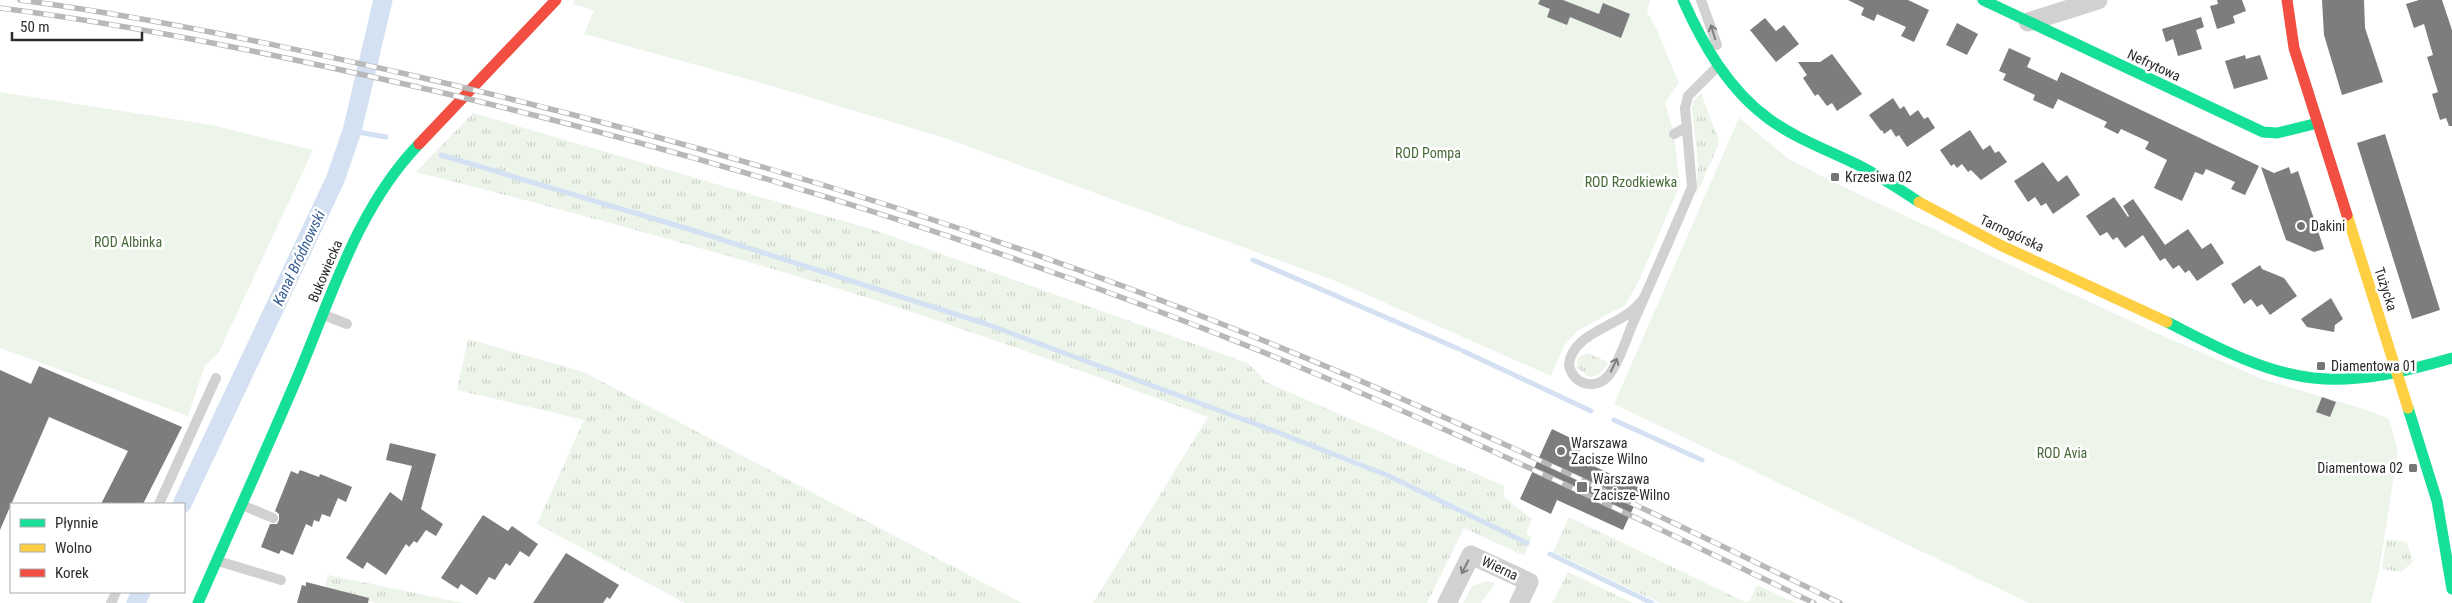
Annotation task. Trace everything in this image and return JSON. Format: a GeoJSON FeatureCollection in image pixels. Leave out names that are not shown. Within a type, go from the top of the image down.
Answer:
{"type":"FeatureCollection","features":[{"type":"Feature","properties":{"kind":"street","name":"Bukowiecka"},"geometry":{"type":"LineString","coordinates":[[198,603],[218,561],[357,234],[406,157],[556,0]]}},
{"type":"Feature","properties":{"kind":"street","name":"Tarnogórska"},"geometry":{"type":"LineString","coordinates":[[1683,0],[1698,34],[1718,66],[1755,108],[1794,135],[1869,170],[1952,221],[2240,357],[2278,370],[2312,378],[2355,379],[2415,369],[2452,358]]}},
{"type":"Feature","properties":{"kind":"street","name":"Nefrytowa"},"geometry":{"type":"LineString","coordinates":[[1983,0],[2263,132],[2277,133],[2318,123]]}},
{"type":"Feature","properties":{"kind":"street"},"geometry":{"type":"LineString","coordinates":[[2028,22],[2098,0]]}},
{"type":"Feature","properties":{"kind":"street","name":"Tużycka"},"geometry":{"type":"LineString","coordinates":[[2287,0],[2294,48],[2437,501],[2452,588]]}},
{"type":"Feature","properties":{"kind":"street","name":"Wierna"},"geometry":{"type":"LineString","coordinates":[[1447,603],[1471,555],[1529,582],[1519,603]]}},
{"type":"Feature","properties":{"kind":"lane"},"geometry":{"type":"LineString","coordinates":[[1645,296],[1630,314],[1584,340],[1575,348],[1569,365],[1576,379],[1590,385],[1602,382],[1610,374],[1645,296],[1692,187],[1685,108],[1688,96],[1718,66],[1715,36],[1701,0]]}},
{"type":"Feature","properties":{"kind":"lane"},"geometry":{"type":"LineString","coordinates":[[1674,134],[1687,126]]}},
{"type":"Feature","properties":{"kind":"lane"},"geometry":{"type":"LineString","coordinates":[[323,315],[347,324]]}},
{"type":"Feature","properties":{"kind":"lane"},"geometry":{"type":"LineString","coordinates":[[159,503],[216,378]]}},
{"type":"Feature","properties":{"kind":"lane"},"geometry":{"type":"LineString","coordinates":[[242,505],[272,518]]}},
{"type":"Feature","properties":{"kind":"lane"},"geometry":{"type":"LineString","coordinates":[[218,561],[281,580]]}},
{"type":"Feature","properties":{"kind":"lane"},"geometry":{"type":"LineString","coordinates":[[2449,603],[2452,588]]}},
{"type":"Feature","properties":{"kind":"green space","name":"ROD Pompa"},"geometry":{"type":"Polygon","coordinates":[[[575,0],[1650,0],[1647,12],[1656,28],[1679,83],[1665,103],[1674,134],[1680,185],[1638,283],[1625,305],[1577,331],[1564,346],[1551,376],[1338,282],[945,138],[765,84],[584,34],[594,10],[573,4],[575,0]]]}},
{"type":"Feature","properties":{"kind":"green space","name":"ROD Albinka"},"geometry":{"type":"Polygon","coordinates":[[[0,92],[212,125],[313,150],[218,354],[205,365],[188,416],[0,348],[0,92]]]}},
{"type":"Feature","properties":{"kind":"green space"},"geometry":{"type":"Polygon","coordinates":[[[1701,94],[1719,140],[1696,195],[1698,167],[1692,107],[1694,100],[1701,94]]]}},
{"type":"Feature","properties":{"kind":"green space"},"geometry":{"type":"Polygon","coordinates":[[[473,113],[874,230],[1248,363],[1266,382],[1504,486],[1504,497],[1532,519],[1526,534],[1532,537],[1524,556],[1464,528],[1427,603],[1093,603],[1208,417],[1008,345],[857,294],[563,210],[416,172],[473,113]]]}},
{"type":"Feature","properties":{"kind":"green space","name":"ROD Avia"},"geometry":{"type":"Polygon","coordinates":[[[1739,118],[1789,159],[1835,183],[2154,332],[2262,379],[2370,411],[2389,419],[2398,450],[2379,571],[2371,603],[2029,603],[1614,404],[1739,118]]]}},
{"type":"Feature","properties":{"kind":"green space"},"geometry":{"type":"Polygon","coordinates":[[[468,339],[584,372],[1022,603],[685,603],[537,524],[584,420],[457,390],[468,339]]]}},
{"type":"Feature","properties":{"kind":"green space"},"geometry":{"type":"Polygon","coordinates":[[[1587,353],[1608,362],[1603,371],[1598,375],[1588,376],[1577,368],[1578,358],[1587,353]]]}},
{"type":"Feature","properties":{"kind":"green space"},"geometry":{"type":"Polygon","coordinates":[[[1569,517],[1745,602],[1750,601],[1757,585],[1796,603],[1660,603],[1553,552],[1569,517]]]}},
{"type":"Feature","properties":{"kind":"green space"},"geometry":{"type":"Polygon","coordinates":[[[2386,539],[2407,542],[2413,562],[2401,572],[2382,569],[2386,539]]]}},
{"type":"Feature","properties":{"kind":"green space"},"geometry":{"type":"Polygon","coordinates":[[[1568,572],[1633,603],[1552,603],[1568,572]]]}},
{"type":"Feature","properties":{"kind":"green space"},"geometry":{"type":"Polygon","coordinates":[[[328,575],[463,603],[377,603],[369,601],[369,598],[325,587],[328,575]]]}},
{"type":"Feature","properties":{"kind":"green space"},"geometry":{"type":"Polygon","coordinates":[[[1486,581],[1495,583],[1481,603],[1463,603],[1472,586],[1486,581]]]}},
{"type":"Feature","properties":{"kind":"building"},"geometry":{"type":"Polygon","coordinates":[[[1540,0],[1563,0],[1599,14],[1603,3],[1630,14],[1621,38],[1570,17],[1567,25],[1547,17],[1550,9],[1538,4],[1540,0]]]}},
{"type":"Feature","properties":{"kind":"building"},"geometry":{"type":"Polygon","coordinates":[[[1848,0],[1908,0],[1929,10],[1914,42],[1901,36],[1906,27],[1877,14],[1874,21],[1861,15],[1864,8],[1848,0]]]}},
{"type":"Feature","properties":{"kind":"building"},"geometry":{"type":"Polygon","coordinates":[[[2217,0],[2242,0],[2246,11],[2233,16],[2235,23],[2217,29],[2210,6],[2218,4],[2217,0]]]}},
{"type":"Feature","properties":{"kind":"building"},"geometry":{"type":"Polygon","coordinates":[[[2322,0],[2364,0],[2365,28],[2383,82],[2342,95],[2324,35],[2322,0]]]}},
{"type":"Feature","properties":{"kind":"building"},"geometry":{"type":"Polygon","coordinates":[[[2419,0],[2442,0],[2452,30],[2452,126],[2449,126],[2446,118],[2440,120],[2432,94],[2438,92],[2427,57],[2433,55],[2424,24],[2414,28],[2406,4],[2419,0]]]}},
{"type":"Feature","properties":{"kind":"building"},"geometry":{"type":"Polygon","coordinates":[[[2201,17],[2204,27],[2196,30],[2202,49],[2178,56],[2173,39],[2166,42],[2162,29],[2201,17]]]}},
{"type":"Feature","properties":{"kind":"building"},"geometry":{"type":"Polygon","coordinates":[[[1765,18],[1776,31],[1784,25],[1799,44],[1776,62],[1750,30],[1765,18]]]}},
{"type":"Feature","properties":{"kind":"building"},"geometry":{"type":"Polygon","coordinates":[[[1957,23],[1978,34],[1967,55],[1946,45],[1957,23]]]}},
{"type":"Feature","properties":{"kind":"building"},"geometry":{"type":"Polygon","coordinates":[[[2009,48],[2031,58],[2027,67],[2057,81],[2061,72],[2259,166],[2245,195],[2231,189],[2235,182],[2206,169],[2203,175],[2195,172],[2182,201],[2154,188],[2167,160],[2145,149],[2149,142],[2121,129],[2118,134],[2104,127],[2107,122],[2058,99],[2053,109],[2033,100],[2035,95],[2003,80],[2006,74],[1999,71],[2009,48]]]}},
{"type":"Feature","properties":{"kind":"building"},"geometry":{"type":"Polygon","coordinates":[[[1832,54],[1862,94],[1837,111],[1832,103],[1827,106],[1818,94],[1815,96],[1803,78],[1807,75],[1798,62],[1820,62],[1832,54]]]}},
{"type":"Feature","properties":{"kind":"building"},"geometry":{"type":"Polygon","coordinates":[[[2245,55],[2246,59],[2260,55],[2268,79],[2234,89],[2225,61],[2245,55]]]}},
{"type":"Feature","properties":{"kind":"building"},"geometry":{"type":"Polygon","coordinates":[[[1893,98],[1900,109],[1904,106],[1910,116],[1918,110],[1924,119],[1928,117],[1935,128],[1907,147],[1899,135],[1896,137],[1891,129],[1884,134],[1869,115],[1893,98]]]}},
{"type":"Feature","properties":{"kind":"building"},"geometry":{"type":"Polygon","coordinates":[[[1970,130],[1983,150],[1990,145],[1995,153],[1999,151],[2007,162],[1981,180],[1971,170],[1968,172],[1962,164],[1957,168],[1954,164],[1951,166],[1940,150],[1970,130]]]}},
{"type":"Feature","properties":{"kind":"building"},"geometry":{"type":"Polygon","coordinates":[[[2385,134],[2440,310],[2412,319],[2357,143],[2385,134]]]}},
{"type":"Feature","properties":{"kind":"building"},"geometry":{"type":"Polygon","coordinates":[[[2043,162],[2058,182],[2067,175],[2080,195],[2053,214],[2046,203],[2041,206],[2035,197],[2028,202],[2014,181],[2043,162]]]}},
{"type":"Feature","properties":{"kind":"building"},"geometry":{"type":"Polygon","coordinates":[[[2261,167],[2274,173],[2289,167],[2291,174],[2298,171],[2324,249],[2314,252],[2286,240],[2261,167]]]}},
{"type":"Feature","properties":{"kind":"building"},"geometry":{"type":"Polygon","coordinates":[[[2114,197],[2128,217],[2123,206],[2133,199],[2165,245],[2188,229],[2202,249],[2211,243],[2224,263],[2197,281],[2189,270],[2185,273],[2179,265],[2173,269],[2165,258],[2160,261],[2143,235],[2125,248],[2117,237],[2113,240],[2107,232],[2100,236],[2086,216],[2114,197]]]}},
{"type":"Feature","properties":{"kind":"building"},"geometry":{"type":"Polygon","coordinates":[[[2260,265],[2262,269],[2284,278],[2297,296],[2270,315],[2262,304],[2257,307],[2251,299],[2244,304],[2231,284],[2260,265]]]}},
{"type":"Feature","properties":{"kind":"building"},"geometry":{"type":"Polygon","coordinates":[[[2331,298],[2343,319],[2335,325],[2334,332],[2307,327],[2301,319],[2331,298]]]}},
{"type":"Feature","properties":{"kind":"building"},"geometry":{"type":"Polygon","coordinates":[[[39,366],[182,427],[144,503],[102,503],[128,451],[49,417],[12,503],[10,503],[0,530],[0,370],[31,384],[39,366]]]}},
{"type":"Feature","properties":{"kind":"building"},"geometry":{"type":"Polygon","coordinates":[[[2322,397],[2336,402],[2330,417],[2316,412],[2322,397]]]}},
{"type":"Feature","properties":{"kind":"building"},"geometry":{"type":"Polygon","coordinates":[[[1552,429],[1583,444],[1577,458],[1642,489],[1623,530],[1557,500],[1551,514],[1520,499],[1552,429]]]}},
{"type":"Feature","properties":{"kind":"building"},"geometry":{"type":"Polygon","coordinates":[[[390,443],[436,454],[421,509],[443,524],[436,536],[426,530],[417,543],[414,541],[409,547],[406,544],[386,575],[367,562],[363,569],[346,558],[390,492],[402,501],[412,466],[386,460],[390,443]]]}},
{"type":"Feature","properties":{"kind":"building"},"geometry":{"type":"Polygon","coordinates":[[[300,470],[319,477],[320,474],[352,487],[346,502],[338,498],[330,517],[322,514],[319,522],[314,520],[312,527],[306,524],[293,555],[281,550],[279,554],[261,547],[270,524],[277,524],[279,520],[279,514],[275,511],[291,471],[298,474],[300,470]]]}},
{"type":"Feature","properties":{"kind":"building"},"geometry":{"type":"Polygon","coordinates":[[[483,515],[508,531],[512,526],[538,544],[529,557],[520,551],[510,566],[506,563],[495,580],[489,577],[477,595],[461,584],[458,589],[441,578],[483,515]]]}},
{"type":"Feature","properties":{"kind":"building"},"geometry":{"type":"Polygon","coordinates":[[[566,553],[619,585],[610,599],[607,597],[603,603],[533,603],[566,553]]]}},
{"type":"Feature","properties":{"kind":"building"},"geometry":{"type":"Polygon","coordinates":[[[306,582],[369,598],[368,603],[297,603],[302,585],[306,586],[306,582]]]}},
{"type":"Feature","properties":{"kind":"waterway","name":"Kanał Bródnowski"},"geometry":{"type":"LineString","coordinates":[[182,503],[335,180],[352,131],[383,0]]}},
{"type":"Feature","properties":{"kind":"waterway"},"geometry":{"type":"LineString","coordinates":[[352,131],[386,137]]}},
{"type":"Feature","properties":{"kind":"waterway"},"geometry":{"type":"LineString","coordinates":[[441,155],[692,230],[986,324],[1269,429],[1389,476],[1527,543]]}},
{"type":"Feature","properties":{"kind":"waterway"},"geometry":{"type":"LineString","coordinates":[[1253,260],[1459,349]]}},
{"type":"Feature","properties":{"kind":"waterway"},"geometry":{"type":"LineString","coordinates":[[1463,351],[1591,411]]}},
{"type":"Feature","properties":{"kind":"waterway"},"geometry":{"type":"LineString","coordinates":[[1614,420],[1702,460]]}},
{"type":"Feature","properties":{"kind":"waterway"},"geometry":{"type":"LineString","coordinates":[[1550,554],[1652,603]]}},
{"type":"Feature","properties":{"kind":"waterway","name":"Kanał Bródnowski"},"geometry":{"type":"LineString","coordinates":[[136,603],[141,593]]}},
{"type":"Feature","properties":{"kind":"railway"},"geometry":{"type":"LineString","coordinates":[[20,0],[121,15],[221,34],[419,77],[625,128],[830,187],[932,219],[1133,290],[1309,359],[1463,425],[1840,603]]}},
{"type":"Feature","properties":{"kind":"railway"},"geometry":{"type":"LineString","coordinates":[[0,8],[110,24],[219,44],[435,91],[543,117],[650,146],[863,208],[1073,279],[1177,318],[1348,387],[1548,477],[1814,603]]}},
{"type":"Feature","properties":{"kind":"traffic: fast"},"geometry":{"type":"LineString","coordinates":[[1683,0],[1708,50],[1729,80],[1769,119],[1810,143],[1871,172],[1919,202]]}},
{"type":"Feature","properties":{"kind":"traffic: fast"},"geometry":{"type":"LineString","coordinates":[[1983,0],[2263,132],[2277,133],[2318,123]]}},
{"type":"Feature","properties":{"kind":"traffic: fast"},"geometry":{"type":"LineString","coordinates":[[198,603],[362,225],[397,169],[419,144]]}},
{"type":"Feature","properties":{"kind":"traffic: fast"},"geometry":{"type":"LineString","coordinates":[[2167,322],[2256,364],[2294,375],[2313,378],[2348,379],[2383,375],[2452,358]]}},
{"type":"Feature","properties":{"kind":"traffic: fast"},"geometry":{"type":"LineString","coordinates":[[2408,408],[2437,501],[2452,589]]}},
{"type":"Feature","properties":{"kind":"traffic: slow"},"geometry":{"type":"LineString","coordinates":[[1919,202],[2000,245],[2167,322]]}},
{"type":"Feature","properties":{"kind":"traffic: slow"},"geometry":{"type":"LineString","coordinates":[[2347,215],[2408,408]]}},
{"type":"Feature","properties":{"kind":"traffic: jam"},"geometry":{"type":"LineString","coordinates":[[419,144],[556,0]]}},
{"type":"Feature","properties":{"kind":"traffic: jam"},"geometry":{"type":"LineString","coordinates":[[2287,0],[2294,48],[2347,215]]}},
{"type":"Feature","properties":{"kind":"place","name":"Krzesiwa 02"},"geometry":{"type":"Point","coordinates":[1835,177]}},
{"type":"Feature","properties":{"kind":"place","name":"Dakini"},"geometry":{"type":"Point","coordinates":[2301,226]}},
{"type":"Feature","properties":{"kind":"place","name":"Diamentowa 01"},"geometry":{"type":"Point","coordinates":[2321,366]}},
{"type":"Feature","properties":{"kind":"place","name":"Warszawa Zacisze Wilno"},"geometry":{"type":"Point","coordinates":[1561,451]}},
{"type":"Feature","properties":{"kind":"place","name":"Diamentowa 02"},"geometry":{"type":"Point","coordinates":[2413,468]}},
{"type":"Feature","properties":{"kind":"place","name":"Warszawa Zacisze-Wilno"},"geometry":{"type":"Point","coordinates":[1582,487]}},
{"type":"Feature","properties":{"kind":"park label","name":"ROD Rzodkiewka"},"geometry":{"type":"Point","coordinates":[1631,182]}}]}
